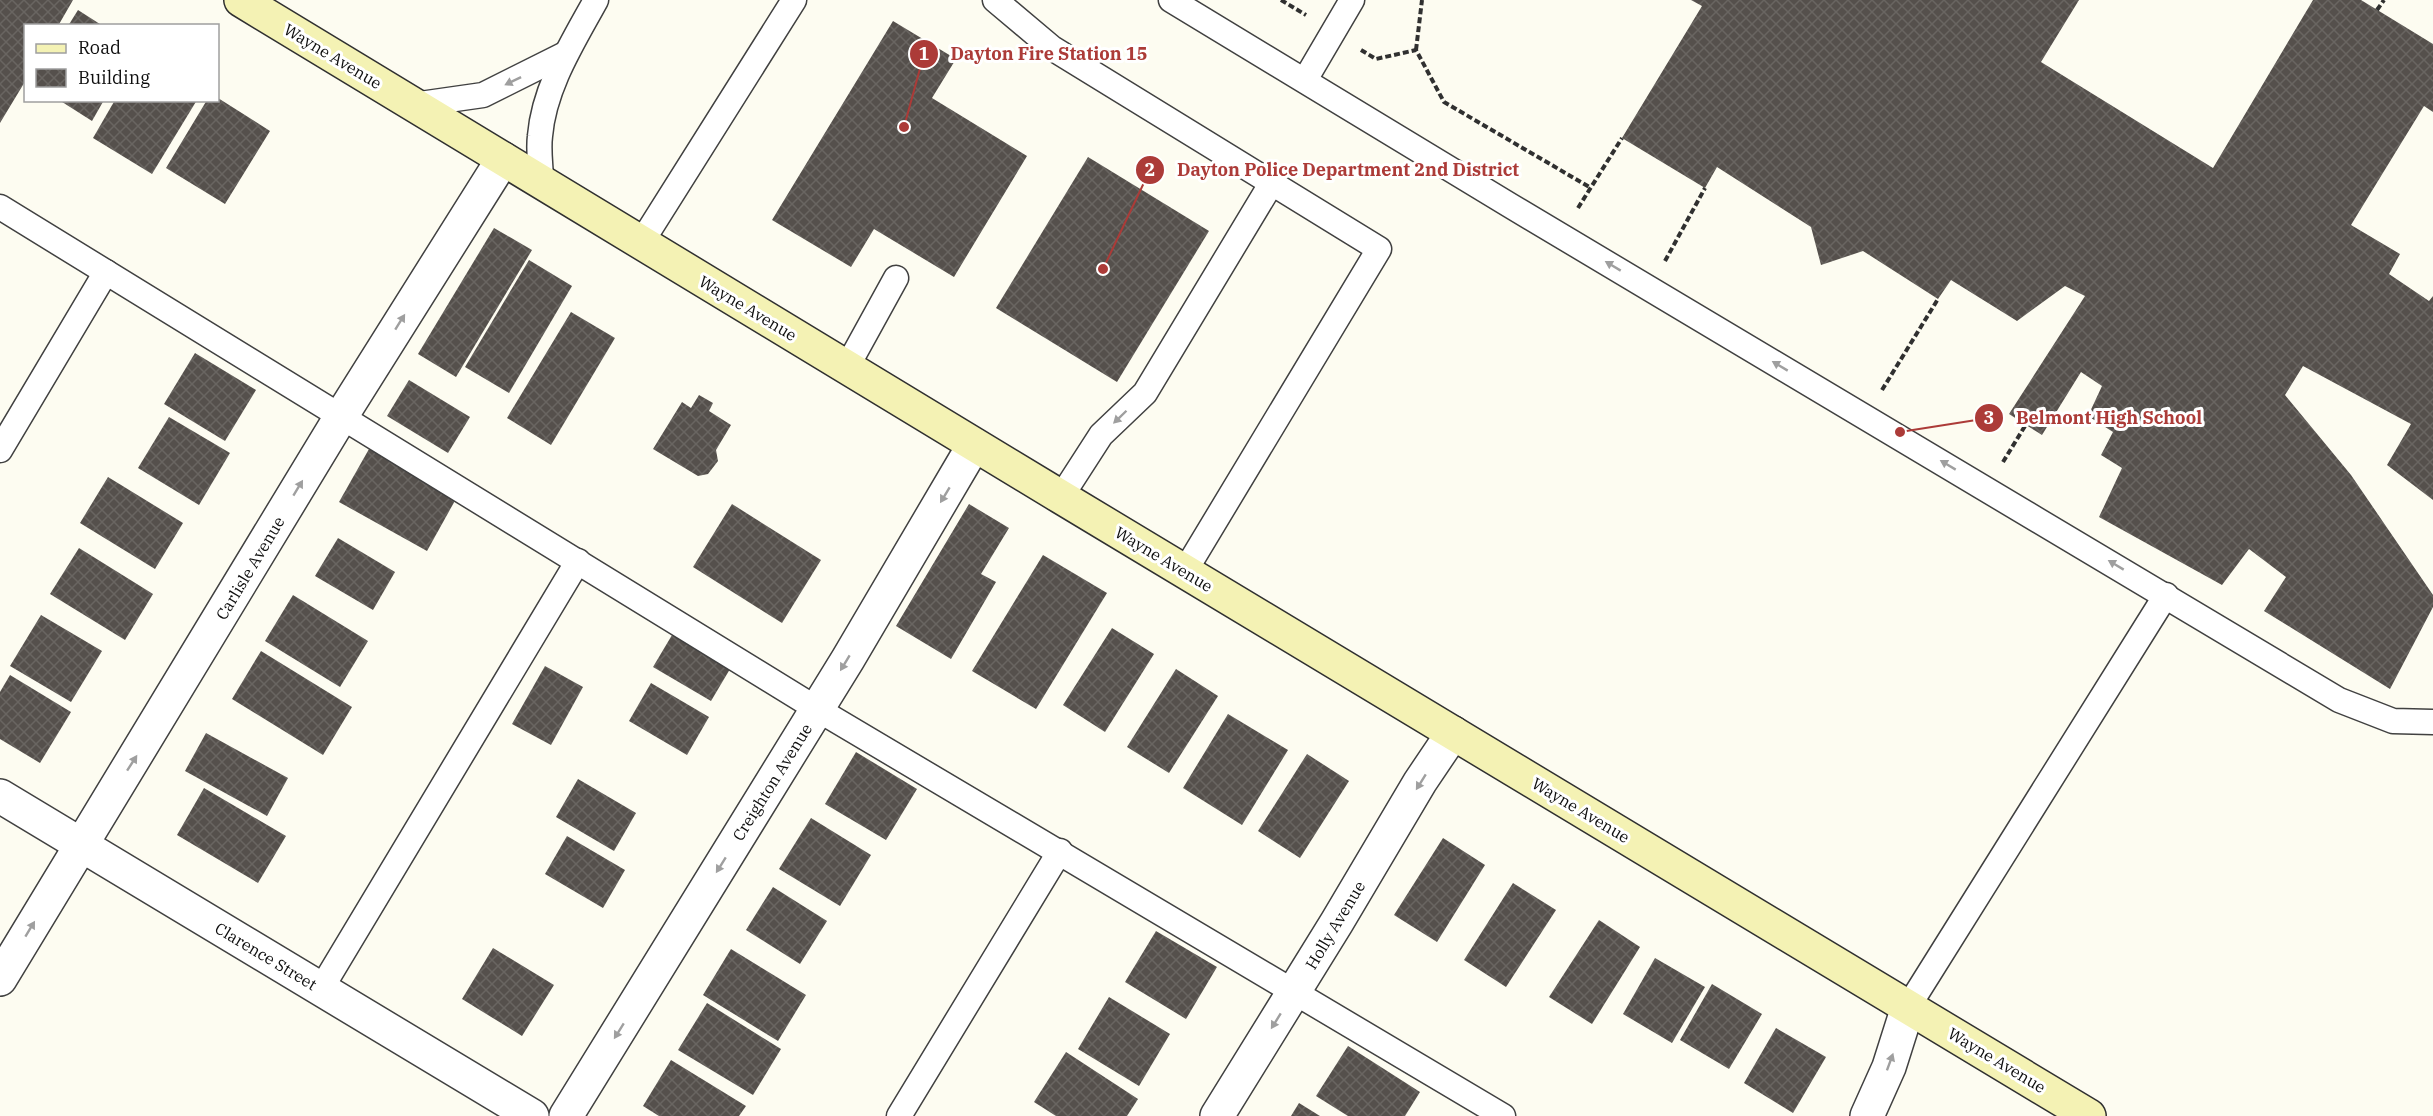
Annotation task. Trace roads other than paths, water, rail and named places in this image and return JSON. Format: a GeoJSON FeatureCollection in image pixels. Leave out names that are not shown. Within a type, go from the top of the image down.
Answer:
{"type":"FeatureCollection","features":[{"type":"Feature","properties":{"kind":"main road","name":"Wayne Avenue"},"geometry":{"type":"LineString","coordinates":[[241,0],[974,445],[2089,1116]]}},
{"type":"Feature","properties":{"kind":"street","name":"Carlisle Avenue"},"geometry":{"type":"LineString","coordinates":[[0,979],[80,845],[143,747],[342,415],[503,159]]}},
{"type":"Feature","properties":{"kind":"street","name":"Creighton Avenue"},"geometry":{"type":"LineString","coordinates":[[566,1116],[817,709],[974,445]]}},
{"type":"Feature","properties":{"kind":"street","name":"Holly Avenue"},"geometry":{"type":"LineString","coordinates":[[1217,1116],[1420,782],[1453,734]]}},
{"type":"Feature","properties":{"kind":"street","name":"Clarence Street"},"geometry":{"type":"LineString","coordinates":[[0,796],[532,1116]]}},
{"type":"Feature","properties":{"kind":"street"},"geometry":{"type":"LineString","coordinates":[[1867,1116],[1889,1067],[1908,1007]]}},
{"type":"Feature","properties":{"kind":"lane"},"geometry":{"type":"LineString","coordinates":[[541,182],[540,136],[545,107],[565,54],[596,0]]}},
{"type":"Feature","properties":{"kind":"lane"},"geometry":{"type":"LineString","coordinates":[[641,243],[794,0]]}},
{"type":"Feature","properties":{"kind":"lane"},"geometry":{"type":"LineString","coordinates":[[995,0],[1052,48],[1379,249],[1185,571]]}},
{"type":"Feature","properties":{"kind":"lane"},"geometry":{"type":"LineString","coordinates":[[1171,0],[1561,236],[2339,700],[2393,721],[2433,722]]}},
{"type":"Feature","properties":{"kind":"lane"},"geometry":{"type":"LineString","coordinates":[[1305,80],[1352,0]]}},
{"type":"Feature","properties":{"kind":"lane"},"geometry":{"type":"LineString","coordinates":[[413,105],[483,96],[565,54]]}},
{"type":"Feature","properties":{"kind":"lane"},"geometry":{"type":"LineString","coordinates":[[1061,497],[1101,435],[1145,393],[1271,184]]}},
{"type":"Feature","properties":{"kind":"lane"},"geometry":{"type":"LineString","coordinates":[[0,207],[342,415],[817,709],[1295,990],[1503,1116]]}},
{"type":"Feature","properties":{"kind":"lane"},"geometry":{"type":"LineString","coordinates":[[0,450],[106,272]]}},
{"type":"Feature","properties":{"kind":"lane"},"geometry":{"type":"LineString","coordinates":[[847,367],[896,278]]}},
{"type":"Feature","properties":{"kind":"lane"},"geometry":{"type":"LineString","coordinates":[[321,989],[578,561]]}},
{"type":"Feature","properties":{"kind":"lane"},"geometry":{"type":"LineString","coordinates":[[1908,1007],[2166,595]]}},
{"type":"Feature","properties":{"kind":"lane"},"geometry":{"type":"LineString","coordinates":[[899,1116],[1060,851]]}},
{"type":"Feature","properties":{"kind":"place","name":"Dayton Fire Station 15"},"geometry":{"type":"Point","coordinates":[904,127]}},
{"type":"Feature","properties":{"kind":"place","name":"Dayton Police Department 2nd District"},"geometry":{"type":"Point","coordinates":[1103,269]}},
{"type":"Feature","properties":{"kind":"place","name":"Belmont High School"},"geometry":{"type":"Point","coordinates":[1900,432]}}]}
